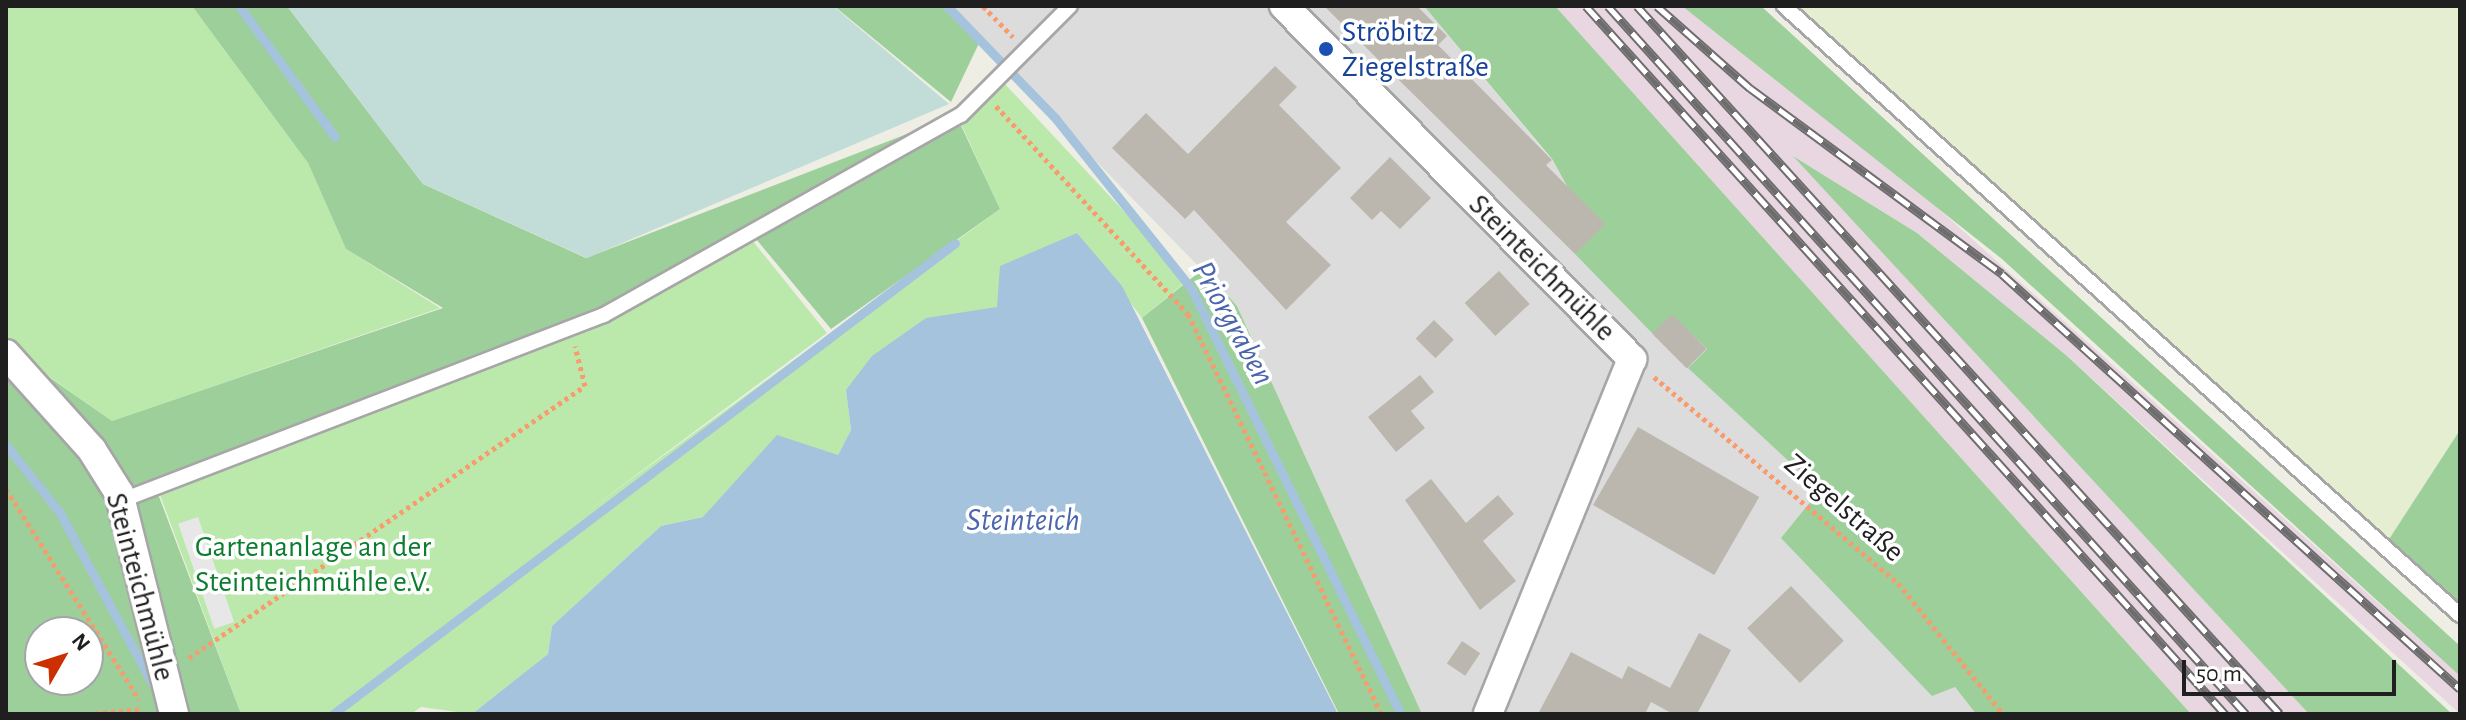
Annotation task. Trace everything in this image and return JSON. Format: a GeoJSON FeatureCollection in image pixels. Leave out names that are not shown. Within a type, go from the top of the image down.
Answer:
{"type":"FeatureCollection","features":[{"type":"Feature","properties":{"kind":"street","name":"Steinteichmühle"},"geometry":{"type":"LineString","coordinates":[[1284,6],[1632,359],[1488,714]]}},
{"type":"Feature","properties":{"kind":"street","name":"Steinteichmühle"},"geometry":{"type":"LineString","coordinates":[[6,354],[92,450],[120,501],[174,714]]}},
{"type":"Feature","properties":{"kind":"lane"},"geometry":{"type":"LineString","coordinates":[[120,501],[570,328],[961,115],[1070,6]]}},
{"type":"Feature","properties":{"kind":"lane"},"geometry":{"type":"LineString","coordinates":[[1784,6],[2460,615]]}},
{"type":"Feature","properties":{"kind":"path"},"geometry":{"type":"LineString","coordinates":[[983,6],[1023,56]]}},
{"type":"Feature","properties":{"kind":"path"},"geometry":{"type":"LineString","coordinates":[[988,89],[1188,314],[1381,714]]}},
{"type":"Feature","properties":{"kind":"path"},"geometry":{"type":"LineString","coordinates":[[165,674],[585,386],[570,328]]}},
{"type":"Feature","properties":{"kind":"path","name":"Ziegelstraße"},"geometry":{"type":"LineString","coordinates":[[1632,359],[1898,583],[2003,714]]}},
{"type":"Feature","properties":{"kind":"path"},"geometry":{"type":"LineString","coordinates":[[6,489],[109,643],[145,711],[87,714]]}},
{"type":"Feature","properties":{"kind":"shaded area"},"geometry":{"type":"Polygon","coordinates":[[[287,6],[833,6],[949,104],[587,258],[423,184],[287,6]]]}},
{"type":"Feature","properties":{"kind":"shaded area"},"geometry":{"type":"Polygon","coordinates":[[[945,6],[1424,6],[1552,160],[1567,186],[1575,254],[1821,490],[1782,538],[1955,687],[1976,714],[1422,714],[1237,306],[945,6]]]}},
{"type":"Feature","properties":{"kind":"shaded area"},"geometry":{"type":"Polygon","coordinates":[[[1555,6],[1682,6],[1894,169],[2460,676],[2460,714],[2067,356],[1917,233],[1795,157],[2309,714],[2191,714],[1555,6]]]}},
{"type":"Feature","properties":{"kind":"shaded area"},"geometry":{"type":"Polygon","coordinates":[[[198,517],[234,622],[214,629],[178,524],[198,517]]]}},
{"type":"Feature","properties":{"kind":"green space"},"geometry":{"type":"Polygon","coordinates":[[[6,6],[192,6],[308,163],[346,249],[440,308],[112,421],[6,346],[6,6]]]}},
{"type":"Feature","properties":{"kind":"green space"},"geometry":{"type":"Polygon","coordinates":[[[192,6],[287,6],[423,184],[586,258],[956,115],[1000,209],[831,329],[751,233],[598,314],[155,486],[241,714],[6,714],[6,347],[112,421],[443,308],[346,249],[308,163],[192,6]]]}},
{"type":"Feature","properties":{"kind":"green space"},"geometry":{"type":"Polygon","coordinates":[[[834,6],[946,6],[981,39],[951,102],[834,6]]]}},
{"type":"Feature","properties":{"kind":"green space"},"geometry":{"type":"Polygon","coordinates":[[[1424,6],[1555,6],[2191,714],[1976,714],[1955,687],[1932,696],[1781,538],[1820,490],[1688,368],[1707,349],[1672,315],[1653,334],[1575,254],[1567,186],[1552,159],[1424,6]]]}},
{"type":"Feature","properties":{"kind":"green space"},"geometry":{"type":"Polygon","coordinates":[[[1682,6],[1761,6],[2460,646],[2460,676],[2002,259],[1682,6]]]}},
{"type":"Feature","properties":{"kind":"green space"},"geometry":{"type":"Polygon","coordinates":[[[1797,6],[2460,6],[2460,430],[2382,550],[1797,6]]]}},
{"type":"Feature","properties":{"kind":"green space","name":"Gartenanlage an der Steinteichmühle e.V."},"geometry":{"type":"Polygon","coordinates":[[[1004,83],[1188,280],[1142,318],[1077,233],[999,310],[846,390],[851,430],[838,455],[703,517],[661,526],[552,626],[548,654],[472,714],[421,707],[411,714],[241,714],[160,495],[605,320],[752,240],[827,333],[581,516],[1000,209],[961,124],[1004,83]]]}},
{"type":"Feature","properties":{"kind":"green space"},"geometry":{"type":"Polygon","coordinates":[[[1793,156],[1917,233],[2067,356],[2452,714],[2309,714],[1793,156]]]}},
{"type":"Feature","properties":{"kind":"green space"},"geometry":{"type":"Polygon","coordinates":[[[1203,269],[1237,306],[1422,714],[1339,714],[1142,318],[1203,269]]]}},
{"type":"Feature","properties":{"kind":"green space"},"geometry":{"type":"Polygon","coordinates":[[[2460,430],[2460,621],[2382,550],[2460,430]]]}},
{"type":"Feature","properties":{"kind":"water","name":"Steinteich"},"geometry":{"type":"Polygon","coordinates":[[[1077,233],[1122,286],[1338,714],[472,714],[548,654],[552,626],[661,526],[703,517],[777,435],[838,455],[851,430],[846,390],[872,356],[926,318],[997,307],[1000,266],[1077,233]]]}},
{"type":"Feature","properties":{"kind":"building"},"geometry":{"type":"Polygon","coordinates":[[[1324,6],[1417,6],[1447,36],[1438,45],[1552,160],[1546,165],[1605,224],[1575,254],[1324,6]]]}},
{"type":"Feature","properties":{"kind":"building"},"geometry":{"type":"Polygon","coordinates":[[[1275,66],[1297,87],[1279,105],[1341,168],[1286,222],[1331,265],[1286,310],[1194,210],[1185,219],[1112,148],[1146,113],[1188,154],[1275,66]]]}},
{"type":"Feature","properties":{"kind":"building"},"geometry":{"type":"Polygon","coordinates":[[[1390,157],[1431,198],[1400,229],[1381,211],[1372,220],[1350,198],[1390,157]]]}},
{"type":"Feature","properties":{"kind":"building"},"geometry":{"type":"Polygon","coordinates":[[[1499,271],[1530,304],[1495,336],[1465,303],[1499,271]]]}},
{"type":"Feature","properties":{"kind":"building"},"geometry":{"type":"Polygon","coordinates":[[[1672,314],[1707,349],[1687,368],[1652,334],[1672,314]]]}},
{"type":"Feature","properties":{"kind":"building"},"geometry":{"type":"Polygon","coordinates":[[[1434,320],[1454,340],[1435,358],[1416,338],[1434,320]]]}},
{"type":"Feature","properties":{"kind":"building"},"geometry":{"type":"Polygon","coordinates":[[[1420,375],[1434,392],[1411,411],[1425,428],[1396,452],[1368,417],[1420,375]]]}},
{"type":"Feature","properties":{"kind":"building"},"geometry":{"type":"Polygon","coordinates":[[[1638,427],[1759,497],[1714,575],[1593,505],[1638,427]]]}},
{"type":"Feature","properties":{"kind":"building"},"geometry":{"type":"Polygon","coordinates":[[[1431,479],[1466,523],[1498,495],[1514,514],[1483,541],[1516,581],[1480,610],[1405,500],[1431,479]]]}},
{"type":"Feature","properties":{"kind":"building"},"geometry":{"type":"Polygon","coordinates":[[[1791,586],[1844,641],[1800,683],[1747,628],[1791,586]]]}},
{"type":"Feature","properties":{"kind":"building"},"geometry":{"type":"Polygon","coordinates":[[[1699,633],[1731,650],[1697,714],[1673,714],[1651,702],[1645,714],[1538,714],[1571,652],[1622,679],[1628,666],[1670,688],[1699,633]]]}},
{"type":"Feature","properties":{"kind":"building"},"geometry":{"type":"Polygon","coordinates":[[[1462,641],[1480,653],[1465,676],[1447,663],[1462,641]]]}},
{"type":"Feature","properties":{"kind":"waterway"},"geometry":{"type":"LineString","coordinates":[[239,6],[335,137]]}},
{"type":"Feature","properties":{"kind":"waterway","name":"Priorgraben"},"geometry":{"type":"LineString","coordinates":[[947,6],[1056,119],[1191,288],[1401,714]]}},
{"type":"Feature","properties":{"kind":"waterway"},"geometry":{"type":"LineString","coordinates":[[333,714],[955,243]]}},
{"type":"Feature","properties":{"kind":"waterway"},"geometry":{"type":"LineString","coordinates":[[6,445],[60,513],[153,685]]}},
{"type":"Feature","properties":{"kind":"railway"},"geometry":{"type":"LineString","coordinates":[[1586,6],[2225,714]]}},
{"type":"Feature","properties":{"kind":"railway"},"geometry":{"type":"LineString","coordinates":[[1608,6],[2246,714]]}},
{"type":"Feature","properties":{"kind":"railway"},"geometry":{"type":"LineString","coordinates":[[1637,6],[2280,714]]}},
{"type":"Feature","properties":{"kind":"railway"},"geometry":{"type":"LineString","coordinates":[[1657,6],[1750,88],[2002,274],[2460,689]]}},
{"type":"Feature","properties":{"kind":"place","name":"Ströbitz Ziegelstraße"},"geometry":{"type":"Point","coordinates":[1326,49]}}]}
